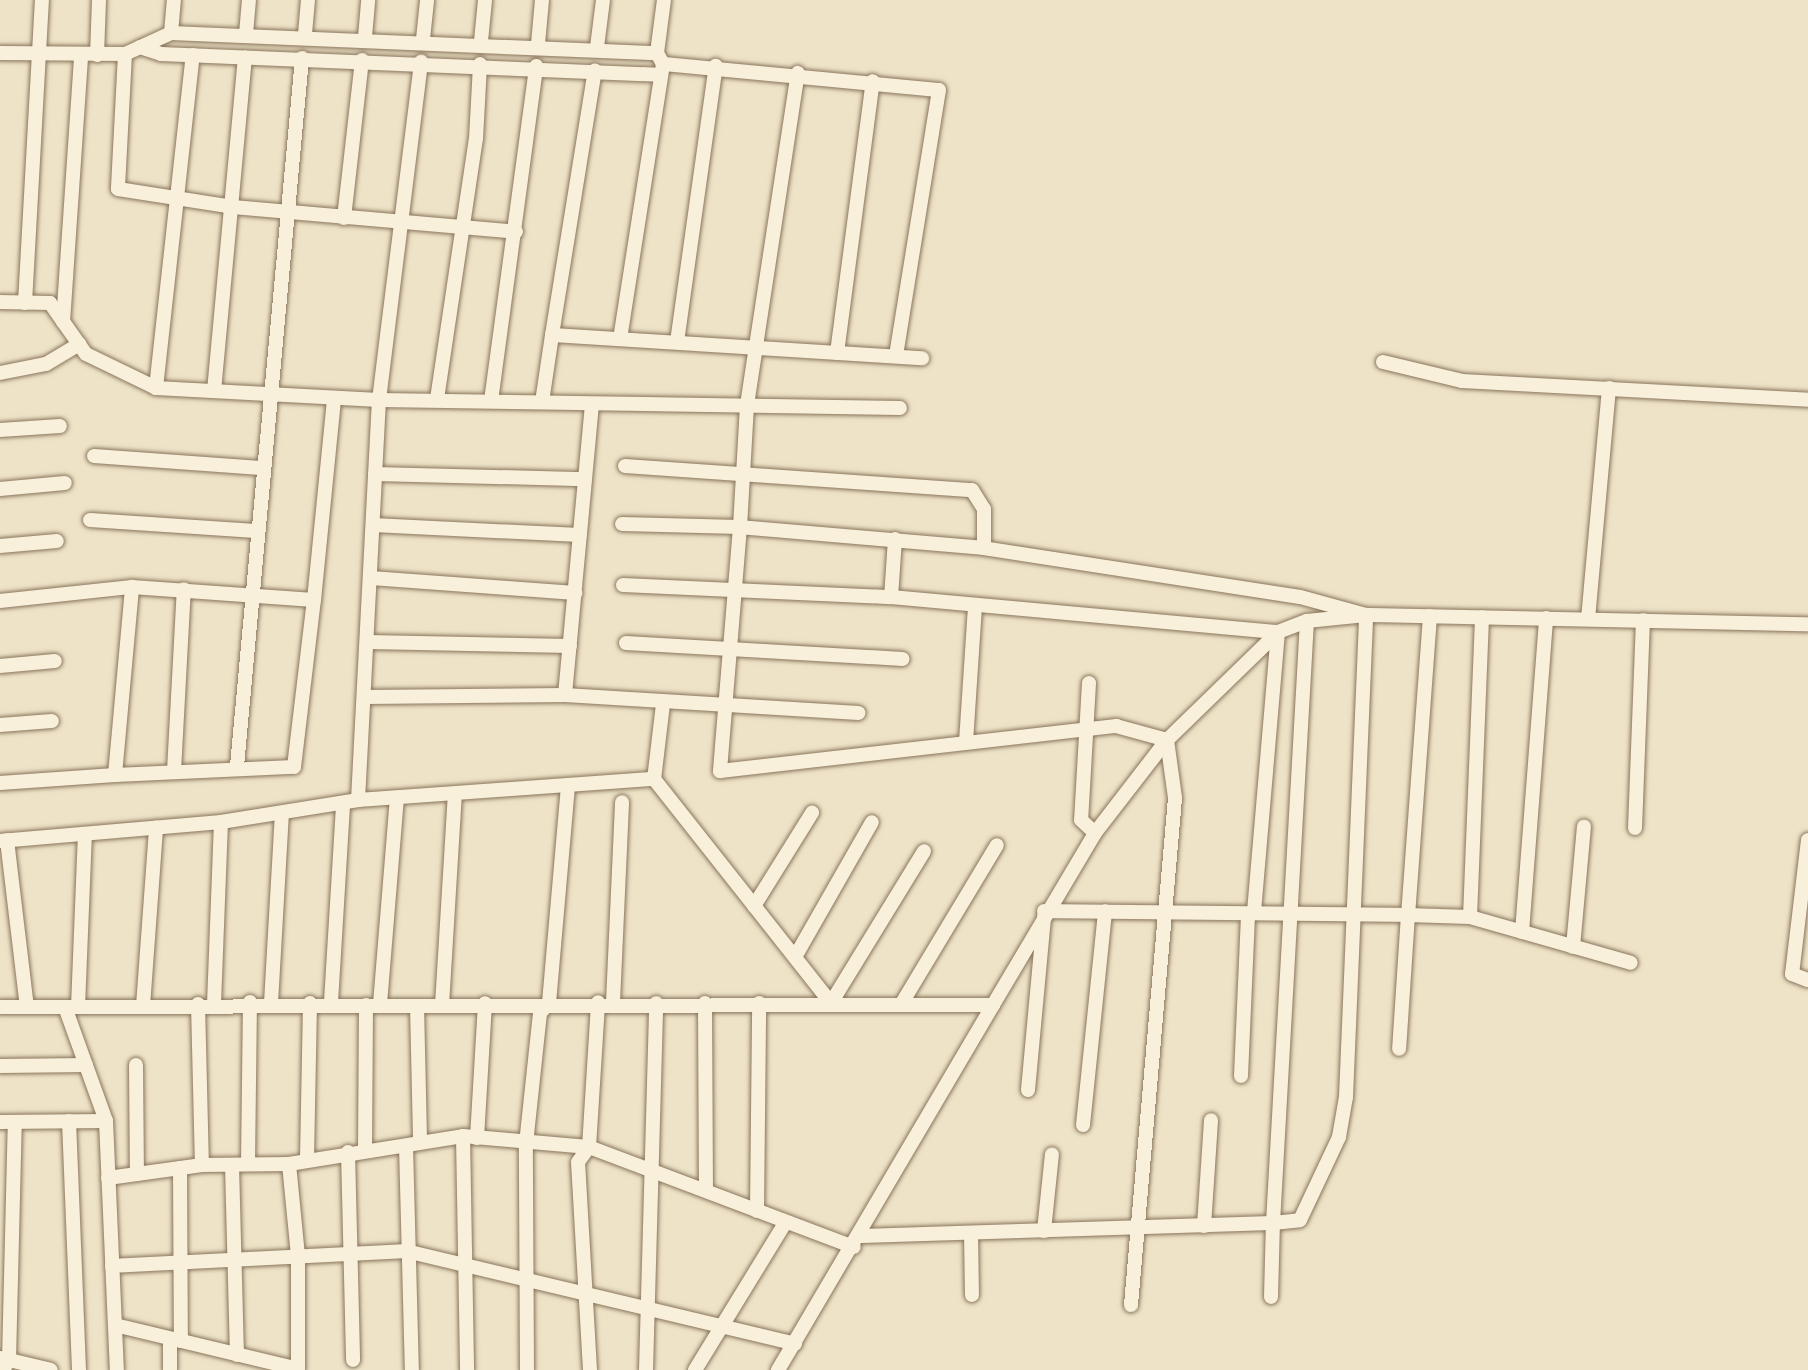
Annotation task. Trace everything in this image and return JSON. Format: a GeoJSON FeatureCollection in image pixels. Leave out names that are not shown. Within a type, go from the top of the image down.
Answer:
{"type":"FeatureCollection","features":[{"type":"Feature","properties":{"kind":"street"},"geometry":{"type":"LineString","coordinates":[[25,303],[42,0]]}},
{"type":"Feature","properties":{"kind":"street"},"geometry":{"type":"LineString","coordinates":[[97,55],[99,0]]}},
{"type":"Feature","properties":{"kind":"street"},"geometry":{"type":"LineString","coordinates":[[170,33],[174,0]]}},
{"type":"Feature","properties":{"kind":"street"},"geometry":{"type":"LineString","coordinates":[[246,34],[249,0]]}},
{"type":"Feature","properties":{"kind":"street"},"geometry":{"type":"LineString","coordinates":[[304,34],[307,0]]}},
{"type":"Feature","properties":{"kind":"street"},"geometry":{"type":"LineString","coordinates":[[365,37],[368,0]]}},
{"type":"Feature","properties":{"kind":"street"},"geometry":{"type":"LineString","coordinates":[[423,39],[427,0]]}},
{"type":"Feature","properties":{"kind":"street"},"geometry":{"type":"LineString","coordinates":[[481,41],[485,0]]}},
{"type":"Feature","properties":{"kind":"street"},"geometry":{"type":"LineString","coordinates":[[538,44],[542,0]]}},
{"type":"Feature","properties":{"kind":"street"},"geometry":{"type":"LineString","coordinates":[[597,47],[603,0]]}},
{"type":"Feature","properties":{"kind":"street"},"geometry":{"type":"LineString","coordinates":[[621,339],[660,64],[664,0]]}},
{"type":"Feature","properties":{"kind":"street"},"geometry":{"type":"LineString","coordinates":[[0,53],[125,54],[170,33],[304,34],[597,47],[660,64]]}},
{"type":"Feature","properties":{"kind":"street"},"geometry":{"type":"LineString","coordinates":[[140,47],[193,55],[595,70],[660,64],[716,65],[939,90],[896,356]]}},
{"type":"Feature","properties":{"kind":"street"},"geometry":{"type":"LineString","coordinates":[[125,54],[118,189],[233,207],[516,232]]}},
{"type":"Feature","properties":{"kind":"street"},"geometry":{"type":"LineString","coordinates":[[63,322],[81,55]]}},
{"type":"Feature","properties":{"kind":"street"},"geometry":{"type":"LineString","coordinates":[[156,388],[193,55]]}},
{"type":"Feature","properties":{"kind":"street"},"geometry":{"type":"LineString","coordinates":[[214,391],[233,207],[244,57]]}},
{"type":"Feature","properties":{"kind":"street"},"geometry":{"type":"LineString","coordinates":[[237,766],[253,595],[261,468],[271,395],[302,58]]}},
{"type":"Feature","properties":{"kind":"street"},"geometry":{"type":"LineString","coordinates":[[344,218],[362,60]]}},
{"type":"Feature","properties":{"kind":"street"},"geometry":{"type":"LineString","coordinates":[[358,800],[366,696],[379,400],[421,62]]}},
{"type":"Feature","properties":{"kind":"street"},"geometry":{"type":"LineString","coordinates":[[437,399],[480,64]]}},
{"type":"Feature","properties":{"kind":"street"},"geometry":{"type":"LineString","coordinates":[[677,342],[716,65]]}},
{"type":"Feature","properties":{"kind":"street"},"geometry":{"type":"LineString","coordinates":[[491,401],[516,232],[536,66]]}},
{"type":"Feature","properties":{"kind":"street"},"geometry":{"type":"LineString","coordinates":[[542,402],[595,70]]}},
{"type":"Feature","properties":{"kind":"street"},"geometry":{"type":"LineString","coordinates":[[798,73],[747,405],[733,645],[720,771],[1116,726],[1167,740]]}},
{"type":"Feature","properties":{"kind":"street"},"geometry":{"type":"LineString","coordinates":[[837,353],[873,81]]}},
{"type":"Feature","properties":{"kind":"street"},"geometry":{"type":"LineString","coordinates":[[0,302],[50,303],[86,354],[156,388],[379,400],[900,408]]}},
{"type":"Feature","properties":{"kind":"street"},"geometry":{"type":"LineString","coordinates":[[552,335],[755,345],[922,358]]}},
{"type":"Feature","properties":{"kind":"street"},"geometry":{"type":"LineString","coordinates":[[0,373],[46,364],[79,344]]}},
{"type":"Feature","properties":{"kind":"street"},"geometry":{"type":"LineString","coordinates":[[1383,362],[1462,381],[1808,400]]}},
{"type":"Feature","properties":{"kind":"street"},"geometry":{"type":"LineString","coordinates":[[1588,619],[1609,388]]}},
{"type":"Feature","properties":{"kind":"street"},"geometry":{"type":"LineString","coordinates":[[0,783],[237,766],[294,767],[334,398]]}},
{"type":"Feature","properties":{"kind":"street"},"geometry":{"type":"LineString","coordinates":[[565,695],[592,405]]}},
{"type":"Feature","properties":{"kind":"street"},"geometry":{"type":"LineString","coordinates":[[0,430],[60,426]]}},
{"type":"Feature","properties":{"kind":"street"},"geometry":{"type":"LineString","coordinates":[[94,456],[261,468]]}},
{"type":"Feature","properties":{"kind":"street"},"geometry":{"type":"LineString","coordinates":[[625,466],[972,490],[984,509],[984,548]]}},
{"type":"Feature","properties":{"kind":"street"},"geometry":{"type":"LineString","coordinates":[[375,474],[585,479]]}},
{"type":"Feature","properties":{"kind":"street"},"geometry":{"type":"LineString","coordinates":[[0,489],[65,483]]}},
{"type":"Feature","properties":{"kind":"street"},"geometry":{"type":"LineString","coordinates":[[90,520],[257,531]]}},
{"type":"Feature","properties":{"kind":"street"},"geometry":{"type":"LineString","coordinates":[[622,524],[740,527],[984,548],[1300,597],[1366,615]]}},
{"type":"Feature","properties":{"kind":"street"},"geometry":{"type":"LineString","coordinates":[[373,525],[580,535]]}},
{"type":"Feature","properties":{"kind":"street"},"geometry":{"type":"LineString","coordinates":[[891,597],[895,539]]}},
{"type":"Feature","properties":{"kind":"street"},"geometry":{"type":"LineString","coordinates":[[0,546],[57,541]]}},
{"type":"Feature","properties":{"kind":"street"},"geometry":{"type":"LineString","coordinates":[[371,578],[575,593]]}},
{"type":"Feature","properties":{"kind":"street"},"geometry":{"type":"LineString","coordinates":[[623,585],[891,597],[1278,632]]}},
{"type":"Feature","properties":{"kind":"street"},"geometry":{"type":"LineString","coordinates":[[0,601],[132,587],[314,600]]}},
{"type":"Feature","properties":{"kind":"street"},"geometry":{"type":"LineString","coordinates":[[115,775],[132,587]]}},
{"type":"Feature","properties":{"kind":"street"},"geometry":{"type":"LineString","coordinates":[[174,771],[184,589]]}},
{"type":"Feature","properties":{"kind":"street"},"geometry":{"type":"LineString","coordinates":[[966,742],[975,606]]}},
{"type":"Feature","properties":{"kind":"street"},"geometry":{"type":"LineString","coordinates":[[108,1178],[202,1165],[289,1164],[348,1152],[406,1146],[420,1139],[470,1137],[526,1144],[589,1147],[649,1167],[785,1223],[858,1242],[971,1233],[1204,1226],[1300,1220],[1339,1137],[1346,1097],[1349,910],[1366,615]]}},
{"type":"Feature","properties":{"kind":"street"},"geometry":{"type":"LineString","coordinates":[[778,1370],[858,1242],[1044,911],[1095,833],[1167,740],[1278,632],[1307,621],[1366,615],[1808,624]]}},
{"type":"Feature","properties":{"kind":"street"},"geometry":{"type":"LineString","coordinates":[[1399,1049],[1430,616]]}},
{"type":"Feature","properties":{"kind":"street"},"geometry":{"type":"LineString","coordinates":[[1470,917],[1482,617]]}},
{"type":"Feature","properties":{"kind":"street"},"geometry":{"type":"LineString","coordinates":[[1522,932],[1546,618]]}},
{"type":"Feature","properties":{"kind":"street"},"geometry":{"type":"LineString","coordinates":[[1635,828],[1643,620]]}},
{"type":"Feature","properties":{"kind":"street"},"geometry":{"type":"LineString","coordinates":[[1271,1297],[1272,1223],[1293,911],[1307,621]]}},
{"type":"Feature","properties":{"kind":"street"},"geometry":{"type":"LineString","coordinates":[[1241,1076],[1251,912],[1278,632]]}},
{"type":"Feature","properties":{"kind":"street"},"geometry":{"type":"LineString","coordinates":[[368,642],[570,646]]}},
{"type":"Feature","properties":{"kind":"street"},"geometry":{"type":"LineString","coordinates":[[626,643],[733,645],[903,659]]}},
{"type":"Feature","properties":{"kind":"street"},"geometry":{"type":"LineString","coordinates":[[0,666],[55,662]]}},
{"type":"Feature","properties":{"kind":"street"},"geometry":{"type":"LineString","coordinates":[[1089,683],[1083,730],[1081,820],[1095,833]]}},
{"type":"Feature","properties":{"kind":"street"},"geometry":{"type":"LineString","coordinates":[[366,696],[565,695],[663,704],[727,704],[858,713]]}},
{"type":"Feature","properties":{"kind":"street"},"geometry":{"type":"LineString","coordinates":[[663,704],[654,779],[831,1003]]}},
{"type":"Feature","properties":{"kind":"street"},"geometry":{"type":"LineString","coordinates":[[0,726],[52,722]]}},
{"type":"Feature","properties":{"kind":"street"},"geometry":{"type":"LineString","coordinates":[[1131,1305],[1135,1228],[1175,798],[1167,740]]}},
{"type":"Feature","properties":{"kind":"street"},"geometry":{"type":"LineString","coordinates":[[27,1007],[3,841],[221,822],[358,800],[654,779]]}},
{"type":"Feature","properties":{"kind":"street"},"geometry":{"type":"LineString","coordinates":[[527,1370],[529,1280],[526,1144],[540,1013],[550,1003],[568,786]]}},
{"type":"Feature","properties":{"kind":"street"},"geometry":{"type":"LineString","coordinates":[[442,1005],[455,794]]}},
{"type":"Feature","properties":{"kind":"street"},"geometry":{"type":"LineString","coordinates":[[365,1150],[373,1005],[397,799]]}},
{"type":"Feature","properties":{"kind":"street"},"geometry":{"type":"LineString","coordinates":[[590,1370],[588,1294],[578,1162],[589,1147],[606,1002],[622,802]]}},
{"type":"Feature","properties":{"kind":"street"},"geometry":{"type":"LineString","coordinates":[[331,1002],[344,804]]}},
{"type":"Feature","properties":{"kind":"street"},"geometry":{"type":"LineString","coordinates":[[754,906],[812,813]]}},
{"type":"Feature","properties":{"kind":"street"},"geometry":{"type":"LineString","coordinates":[[271,1003],[282,814]]}},
{"type":"Feature","properties":{"kind":"street"},"geometry":{"type":"LineString","coordinates":[[214,1004],[221,822]]}},
{"type":"Feature","properties":{"kind":"street"},"geometry":{"type":"LineString","coordinates":[[795,957],[872,822]]}},
{"type":"Feature","properties":{"kind":"street"},"geometry":{"type":"LineString","coordinates":[[143,1006],[156,827]]}},
{"type":"Feature","properties":{"kind":"street"},"geometry":{"type":"LineString","coordinates":[[1573,947],[1584,827]]}},
{"type":"Feature","properties":{"kind":"street"},"geometry":{"type":"LineString","coordinates":[[85,834],[71,1007],[86,1065],[106,1121],[117,1370]]}},
{"type":"Feature","properties":{"kind":"street"},"geometry":{"type":"LineString","coordinates":[[1808,840],[1807,897],[1792,974],[1808,980]]}},
{"type":"Feature","properties":{"kind":"street"},"geometry":{"type":"LineString","coordinates":[[902,1003],[997,845]]}},
{"type":"Feature","properties":{"kind":"street"},"geometry":{"type":"LineString","coordinates":[[831,1003],[924,850]]}},
{"type":"Feature","properties":{"kind":"street"},"geometry":{"type":"LineString","coordinates":[[1044,911],[1349,910],[1470,917],[1631,963]]}},
{"type":"Feature","properties":{"kind":"street"},"geometry":{"type":"LineString","coordinates":[[1028,1090],[1044,911]]}},
{"type":"Feature","properties":{"kind":"street"},"geometry":{"type":"LineString","coordinates":[[1083,1125],[1105,911]]}},
{"type":"Feature","properties":{"kind":"street"},"geometry":{"type":"LineString","coordinates":[[248,1164],[250,1002]]}},
{"type":"Feature","properties":{"kind":"street"},"geometry":{"type":"LineString","coordinates":[[0,1007],[250,1002],[417,1006],[606,1002],[993,1004]]}},
{"type":"Feature","properties":{"kind":"street"},"geometry":{"type":"LineString","coordinates":[[307,1159],[310,1003]]}},
{"type":"Feature","properties":{"kind":"street"},"geometry":{"type":"LineString","coordinates":[[467,1370],[470,1137],[485,1003]]}},
{"type":"Feature","properties":{"kind":"street"},"geometry":{"type":"LineString","coordinates":[[646,1370],[645,1308],[656,1003]]}},
{"type":"Feature","properties":{"kind":"street"},"geometry":{"type":"LineString","coordinates":[[705,1003],[706,1190]]}},
{"type":"Feature","properties":{"kind":"street"},"geometry":{"type":"LineString","coordinates":[[757,1212],[758,1003]]}},
{"type":"Feature","properties":{"kind":"street"},"geometry":{"type":"LineString","coordinates":[[198,1004],[202,1165]]}},
{"type":"Feature","properties":{"kind":"street"},"geometry":{"type":"LineString","coordinates":[[417,1006],[420,1139]]}},
{"type":"Feature","properties":{"kind":"street"},"geometry":{"type":"LineString","coordinates":[[0,1066],[86,1065]]}},
{"type":"Feature","properties":{"kind":"street"},"geometry":{"type":"LineString","coordinates":[[136,1065],[137,1174]]}},
{"type":"Feature","properties":{"kind":"street"},"geometry":{"type":"LineString","coordinates":[[1204,1226],[1211,1119]]}},
{"type":"Feature","properties":{"kind":"street"},"geometry":{"type":"LineString","coordinates":[[69,1121],[79,1370]]}},
{"type":"Feature","properties":{"kind":"street"},"geometry":{"type":"LineString","coordinates":[[51,1370],[4,1362],[7,1122],[106,1121]]}},
{"type":"Feature","properties":{"kind":"street"},"geometry":{"type":"LineString","coordinates":[[406,1146],[406,1251],[412,1370]]}},
{"type":"Feature","properties":{"kind":"street"},"geometry":{"type":"LineString","coordinates":[[348,1152],[353,1360]]}},
{"type":"Feature","properties":{"kind":"street"},"geometry":{"type":"LineString","coordinates":[[1044,1231],[1052,1154]]}},
{"type":"Feature","properties":{"kind":"street"},"geometry":{"type":"LineString","coordinates":[[115,1325],[298,1370],[298,1256],[289,1164]]}},
{"type":"Feature","properties":{"kind":"street"},"geometry":{"type":"LineString","coordinates":[[232,1165],[237,1355]]}},
{"type":"Feature","properties":{"kind":"street"},"geometry":{"type":"LineString","coordinates":[[170,1370],[176,1340],[180,1168]]}},
{"type":"Feature","properties":{"kind":"street"},"geometry":{"type":"LineString","coordinates":[[695,1370],[723,1329],[785,1223]]}},
{"type":"Feature","properties":{"kind":"street"},"geometry":{"type":"LineString","coordinates":[[971,1233],[972,1295]]}},
{"type":"Feature","properties":{"kind":"street"},"geometry":{"type":"LineString","coordinates":[[112,1266],[406,1251],[468,1263],[723,1329],[795,1344]]}}]}
